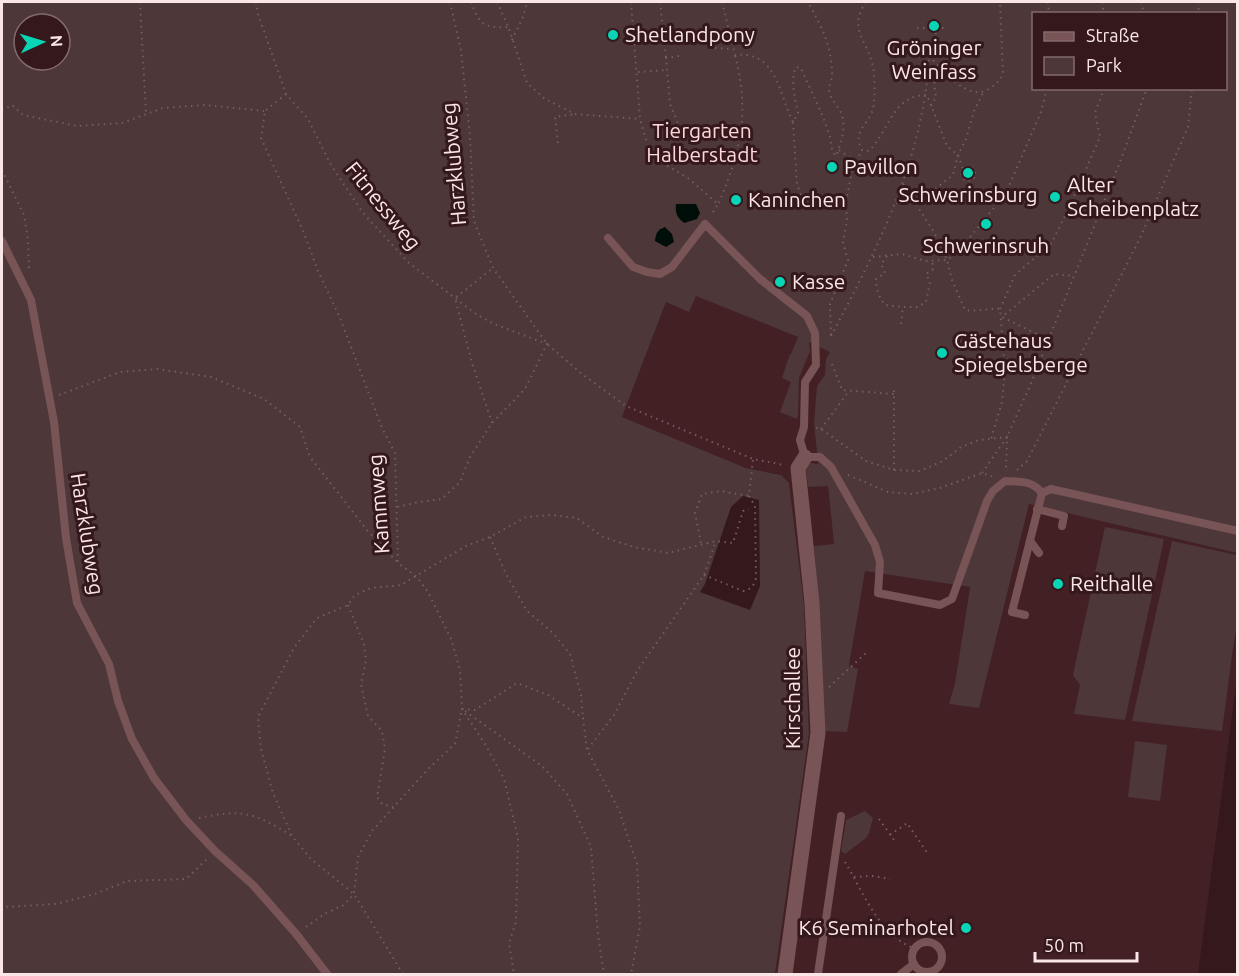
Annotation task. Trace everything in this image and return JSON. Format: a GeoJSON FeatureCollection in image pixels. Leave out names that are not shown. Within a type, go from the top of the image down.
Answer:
{"type":"FeatureCollection","features":[{"type":"Feature","properties":{"kind":"street","name":"Kirschallee"},"geometry":{"type":"LineString","coordinates":[[785,975],[818,733],[802,463]]}},
{"type":"Feature","properties":{"kind":"lane"},"geometry":{"type":"LineString","coordinates":[[608,238],[633,267],[660,274],[672,267],[705,224],[760,279],[807,316],[816,333],[816,365],[804,382],[804,427],[800,440],[802,463],[820,457],[831,467],[875,545],[880,562],[878,593],[940,605],[951,599],[987,501],[993,491],[1005,481],[1027,482],[1036,486],[1042,493]]}},
{"type":"Feature","properties":{"kind":"lane","name":"Harzklubweg"},"geometry":{"type":"LineString","coordinates":[[2,241],[31,300],[54,422],[66,538],[77,603],[109,664],[118,701],[132,740],[154,778],[186,820],[215,851],[253,885],[297,935],[327,975]]}},
{"type":"Feature","properties":{"kind":"lane"},"geometry":{"type":"LineString","coordinates":[[1025,615],[1012,612],[1042,493],[1051,489],[1238,531]]}},
{"type":"Feature","properties":{"kind":"lane"},"geometry":{"type":"LineString","coordinates":[[1037,509],[1064,516],[1062,526]]}},
{"type":"Feature","properties":{"kind":"lane"},"geometry":{"type":"LineString","coordinates":[[1030,541],[1039,553]]}},
{"type":"Feature","properties":{"kind":"lane"},"geometry":{"type":"LineString","coordinates":[[818,975],[841,816]]}},
{"type":"Feature","properties":{"kind":"lane"},"geometry":{"type":"LineString","coordinates":[[923,942],[937,943],[943,956],[937,970],[921,972],[914,964],[912,956],[915,949],[923,942]]}},
{"type":"Feature","properties":{"kind":"lane"},"geometry":{"type":"LineString","coordinates":[[901,975],[914,964]]}},
{"type":"Feature","properties":{"kind":"path"},"geometry":{"type":"LineString","coordinates":[[140,2],[146,113]]}},
{"type":"Feature","properties":{"kind":"path"},"geometry":{"type":"LineString","coordinates":[[2,110],[12,105],[23,115],[76,126],[122,123],[163,108],[205,105],[265,111],[286,94],[258,14],[256,2]]}},
{"type":"Feature","properties":{"kind":"path","name":"Harzklubweg"},"geometry":{"type":"LineString","coordinates":[[450,2],[462,60],[470,136],[474,221],[493,268],[548,345],[582,375],[626,406],[753,459],[802,463]]}},
{"type":"Feature","properties":{"kind":"path"},"geometry":{"type":"LineString","coordinates":[[471,2],[479,21],[489,28],[508,26]]}},
{"type":"Feature","properties":{"kind":"path"},"geometry":{"type":"LineString","coordinates":[[497,2],[508,26],[527,83],[545,99],[575,114]]}},
{"type":"Feature","properties":{"kind":"path"},"geometry":{"type":"LineString","coordinates":[[512,40],[527,2]]}},
{"type":"Feature","properties":{"kind":"path"},"geometry":{"type":"LineString","coordinates":[[631,2],[640,119],[650,151],[658,160],[688,178],[718,204]]}},
{"type":"Feature","properties":{"kind":"path"},"geometry":{"type":"LineString","coordinates":[[660,2],[670,104],[679,126]]}},
{"type":"Feature","properties":{"kind":"path"},"geometry":{"type":"LineString","coordinates":[[705,224],[718,204],[740,140],[743,121],[740,74],[722,2]]}},
{"type":"Feature","properties":{"kind":"path"},"geometry":{"type":"LineString","coordinates":[[793,122],[798,113],[794,97],[793,74],[796,67],[801,68],[821,111],[830,137],[832,152],[836,156],[843,127],[842,115],[829,89],[833,76],[832,58],[826,34],[808,2]]}},
{"type":"Feature","properties":{"kind":"path"},"geometry":{"type":"LineString","coordinates":[[866,2],[857,22],[873,66],[874,108],[859,134],[858,142],[862,150],[852,171],[846,202],[847,220],[843,243],[848,260],[830,303],[831,336],[873,257],[911,162],[927,95],[928,56],[972,93],[983,93]]}},
{"type":"Feature","properties":{"kind":"path"},"geometry":{"type":"LineString","coordinates":[[895,203],[930,193],[953,175],[958,155],[983,93],[1000,81],[1003,74],[1000,2]]}},
{"type":"Feature","properties":{"kind":"path"},"geometry":{"type":"LineString","coordinates":[[917,28],[947,28]]}},
{"type":"Feature","properties":{"kind":"path"},"geometry":{"type":"LineString","coordinates":[[715,48],[734,49]]}},
{"type":"Feature","properties":{"kind":"path"},"geometry":{"type":"LineString","coordinates":[[735,55],[757,56],[770,68],[793,122],[797,184],[804,203]]}},
{"type":"Feature","properties":{"kind":"path"},"geometry":{"type":"LineString","coordinates":[[666,58],[679,56]]}},
{"type":"Feature","properties":{"kind":"path"},"geometry":{"type":"LineString","coordinates":[[931,106],[936,97],[934,84],[942,69]]}},
{"type":"Feature","properties":{"kind":"path"},"geometry":{"type":"LineString","coordinates":[[638,72],[667,70]]}},
{"type":"Feature","properties":{"kind":"path"},"geometry":{"type":"LineString","coordinates":[[873,257],[902,254],[932,261],[947,260],[958,252],[1006,193],[1041,112],[1046,90]]}},
{"type":"Feature","properties":{"kind":"path"},"geometry":{"type":"LineString","coordinates":[[991,439],[1002,402],[1005,371],[1000,309],[1015,275],[1051,244],[1070,208],[1100,137],[1095,113],[1103,90]]}},
{"type":"Feature","properties":{"kind":"path"},"geometry":{"type":"LineString","coordinates":[[831,467],[888,492],[912,494],[940,488],[982,473],[1007,437],[1074,276],[1146,90]]}},
{"type":"Feature","properties":{"kind":"path"},"geometry":{"type":"LineString","coordinates":[[1005,481],[1027,461],[1140,238],[1188,126],[1192,90]]}},
{"type":"Feature","properties":{"kind":"path","name":"Fitnessweg"},"geometry":{"type":"LineString","coordinates":[[286,94],[308,119],[331,165],[363,213],[409,263],[476,314],[494,324],[548,345]]}},
{"type":"Feature","properties":{"kind":"path"},"geometry":{"type":"LineString","coordinates":[[862,150],[869,151],[880,140],[892,115],[905,100],[914,95],[927,95]]}},
{"type":"Feature","properties":{"kind":"path"},"geometry":{"type":"LineString","coordinates":[[927,95],[946,146],[958,155],[963,169],[961,176],[966,181],[973,180],[976,175],[974,169],[968,165],[963,169]]}},
{"type":"Feature","properties":{"kind":"path","name":"Kammweg"},"geometry":{"type":"LineString","coordinates":[[265,111],[261,138],[304,233],[318,271],[340,318],[382,428],[395,453],[398,563],[417,577],[428,592],[451,639],[460,670],[462,709],[455,744],[429,768],[372,831],[358,857],[354,894]]}},
{"type":"Feature","properties":{"kind":"path"},"geometry":{"type":"LineString","coordinates":[[558,143],[555,117],[575,114],[640,119]]}},
{"type":"Feature","properties":{"kind":"path"},"geometry":{"type":"LineString","coordinates":[[838,150],[857,162]]}},
{"type":"Feature","properties":{"kind":"path"},"geometry":{"type":"LineString","coordinates":[[2,170],[24,215],[29,270]]}},
{"type":"Feature","properties":{"kind":"path"},"geometry":{"type":"LineString","coordinates":[[903,184],[934,232],[965,310],[977,312],[992,308],[1000,309]]}},
{"type":"Feature","properties":{"kind":"path"},"geometry":{"type":"LineString","coordinates":[[887,256],[881,264],[885,273],[876,279],[879,297],[885,305],[903,307],[918,307],[926,302],[930,282],[926,274],[933,269],[932,261]]}},
{"type":"Feature","properties":{"kind":"path"},"geometry":{"type":"LineString","coordinates":[[492,423],[472,363],[455,298],[493,268]]}},
{"type":"Feature","properties":{"kind":"path"},"geometry":{"type":"LineString","coordinates":[[1002,317],[1054,274],[1074,276]]}},
{"type":"Feature","properties":{"kind":"path"},"geometry":{"type":"LineString","coordinates":[[901,324],[903,307]]}},
{"type":"Feature","properties":{"kind":"path"},"geometry":{"type":"LineString","coordinates":[[1002,317],[1048,339]]}},
{"type":"Feature","properties":{"kind":"path"},"geometry":{"type":"LineString","coordinates":[[397,507],[442,499],[460,483],[470,457],[492,423],[525,389],[548,345]]}},
{"type":"Feature","properties":{"kind":"path"},"geometry":{"type":"LineString","coordinates":[[832,364],[842,390],[894,394]]}},
{"type":"Feature","properties":{"kind":"path"},"geometry":{"type":"LineString","coordinates":[[49,398],[120,372],[157,369],[211,377],[264,399],[300,427],[310,457],[367,530],[398,563]]}},
{"type":"Feature","properties":{"kind":"path"},"geometry":{"type":"LineString","coordinates":[[894,389],[894,470]]}},
{"type":"Feature","properties":{"kind":"path"},"geometry":{"type":"LineString","coordinates":[[821,429],[849,391]]}},
{"type":"Feature","properties":{"kind":"path"},"geometry":{"type":"LineString","coordinates":[[804,427],[821,429],[866,462],[894,470],[920,471],[943,461],[961,447],[979,440],[1007,437]]}},
{"type":"Feature","properties":{"kind":"path"},"geometry":{"type":"LineString","coordinates":[[1005,481],[1007,437]]}},
{"type":"Feature","properties":{"kind":"path"},"geometry":{"type":"LineString","coordinates":[[704,574],[744,591],[754,585],[756,578],[755,506],[749,496],[753,459]]}},
{"type":"Feature","properties":{"kind":"path"},"geometry":{"type":"LineString","coordinates":[[982,473],[1005,481]]}},
{"type":"Feature","properties":{"kind":"path"},"geometry":{"type":"LineString","coordinates":[[701,543],[695,513],[702,494],[721,491],[749,496]]}},
{"type":"Feature","properties":{"kind":"path"},"geometry":{"type":"LineString","coordinates":[[403,975],[354,894],[311,859],[292,836],[273,793],[261,749],[258,717],[294,648],[317,618],[348,605],[355,595],[371,588],[401,585],[466,546],[490,537],[526,517],[552,515],[577,518],[603,537],[634,547],[668,553],[701,543],[716,541],[733,543],[743,511],[749,510]]}},
{"type":"Feature","properties":{"kind":"path"},"geometry":{"type":"LineString","coordinates":[[490,537],[506,574],[527,611],[553,633],[570,654],[581,695],[587,750],[619,810],[637,864],[640,927],[631,975]]}},
{"type":"Feature","properties":{"kind":"path"},"geometry":{"type":"LineString","coordinates":[[587,750],[615,715],[637,671],[704,574],[716,541]]}},
{"type":"Feature","properties":{"kind":"path"},"geometry":{"type":"LineString","coordinates":[[348,605],[364,644],[366,661],[361,684],[368,716],[382,731],[385,748],[377,797],[382,804],[394,807]]}},
{"type":"Feature","properties":{"kind":"path"},"geometry":{"type":"LineString","coordinates":[[816,699],[866,653]]}},
{"type":"Feature","properties":{"kind":"path"},"geometry":{"type":"LineString","coordinates":[[462,709],[476,710],[517,683],[548,695],[583,718]]}},
{"type":"Feature","properties":{"kind":"path"},"geometry":{"type":"LineString","coordinates":[[462,709],[504,779],[518,838],[516,922],[509,943],[514,975]]}},
{"type":"Feature","properties":{"kind":"path"},"geometry":{"type":"LineString","coordinates":[[462,709],[542,766],[567,794],[591,847],[598,935],[604,975]]}},
{"type":"Feature","properties":{"kind":"path"},"geometry":{"type":"LineString","coordinates":[[186,820],[237,812],[264,819],[292,836]]}},
{"type":"Feature","properties":{"kind":"path"},"geometry":{"type":"LineString","coordinates":[[200,818],[208,826]]}},
{"type":"Feature","properties":{"kind":"path"},"geometry":{"type":"LineString","coordinates":[[879,819],[894,840]]}},
{"type":"Feature","properties":{"kind":"path"},"geometry":{"type":"LineString","coordinates":[[890,835],[907,823],[928,854]]}},
{"type":"Feature","properties":{"kind":"path"},"geometry":{"type":"LineString","coordinates":[[2,910],[56,904],[95,894],[127,881],[186,879],[215,851]]}},
{"type":"Feature","properties":{"kind":"path"},"geometry":{"type":"LineString","coordinates":[[844,861],[869,907],[890,932],[915,949]]}},
{"type":"Feature","properties":{"kind":"path"},"geometry":{"type":"LineString","coordinates":[[854,877],[872,876],[890,879]]}},
{"type":"Feature","properties":{"kind":"path"},"geometry":{"type":"LineString","coordinates":[[297,935],[326,913],[344,905],[354,894]]}},
{"type":"Feature","properties":{"kind":"shaded area"},"geometry":{"type":"Polygon","coordinates":[[[676,204],[696,204],[700,213],[697,219],[684,223],[677,215],[676,204]]]}},
{"type":"Feature","properties":{"kind":"shaded area"},"geometry":{"type":"Polygon","coordinates":[[[665,227],[672,234],[674,242],[666,247],[655,241],[657,232],[665,227]]]}},
{"type":"Feature","properties":{"kind":"shaded area"},"geometry":{"type":"Polygon","coordinates":[[[870,273],[814,423],[818,464],[808,487],[828,485],[834,544],[814,546],[849,666],[864,570],[970,587],[955,683],[949,704],[979,707],[1029,503],[1237,553],[1237,678],[1198,974],[775,974],[809,734],[804,604],[789,483],[781,475],[746,468],[622,417],[666,302],[696,295],[798,337],[870,273]]]}},
{"type":"Feature","properties":{"kind":"green space","name":"Tiergarten Halberstadt"},"geometry":{"type":"Polygon","coordinates":[[[2,2],[1237,2],[1237,553],[1029,504],[979,708],[949,704],[955,683],[970,587],[865,571],[849,666],[858,669],[847,732],[823,731],[819,603],[814,546],[834,544],[828,486],[808,487],[806,468],[810,463],[818,464],[814,423],[817,386],[825,375],[826,359],[830,352],[809,342],[810,351],[799,378],[797,419],[780,412],[791,382],[782,378],[798,337],[696,296],[689,312],[666,302],[622,417],[746,468],[781,475],[789,483],[804,604],[809,734],[775,974],[2,974],[2,2]],[[743,496],[731,507],[705,584],[700,592],[750,610],[760,586],[759,500],[743,496]]]}},
{"type":"Feature","properties":{"kind":"green space"},"geometry":{"type":"Polygon","coordinates":[[[1105,527],[1164,539],[1125,720],[1074,714],[1080,685],[1073,675],[1105,527]]]}},
{"type":"Feature","properties":{"kind":"green space"},"geometry":{"type":"Polygon","coordinates":[[[1172,541],[1237,555],[1237,625],[1222,731],[1132,721],[1172,541]]]}},
{"type":"Feature","properties":{"kind":"green space"},"geometry":{"type":"Polygon","coordinates":[[[1135,741],[1167,745],[1160,801],[1128,797],[1135,741]]]}},
{"type":"Feature","properties":{"kind":"green space"},"geometry":{"type":"Polygon","coordinates":[[[865,811],[873,818],[869,833],[845,854],[841,851],[846,820],[865,811]]]}},
{"type":"Feature","properties":{"kind":"place","name":"Gröninger Weinfass"},"geometry":{"type":"Point","coordinates":[934,26]}},
{"type":"Feature","properties":{"kind":"place","name":"Shetlandpony"},"geometry":{"type":"Point","coordinates":[613,35]}},
{"type":"Feature","properties":{"kind":"place","name":"Pavillon"},"geometry":{"type":"Point","coordinates":[832,167]}},
{"type":"Feature","properties":{"kind":"place","name":"Schwerinsburg"},"geometry":{"type":"Point","coordinates":[968,173]}},
{"type":"Feature","properties":{"kind":"place","name":"Alter Scheibenplatz"},"geometry":{"type":"Point","coordinates":[1055,197]}},
{"type":"Feature","properties":{"kind":"place","name":"Kaninchen"},"geometry":{"type":"Point","coordinates":[736,200]}},
{"type":"Feature","properties":{"kind":"place","name":"Schwerinsruh"},"geometry":{"type":"Point","coordinates":[986,224]}},
{"type":"Feature","properties":{"kind":"place","name":"Kasse"},"geometry":{"type":"Point","coordinates":[780,282]}},
{"type":"Feature","properties":{"kind":"place","name":"Gästehaus Spiegelsberge"},"geometry":{"type":"Point","coordinates":[942,353]}},
{"type":"Feature","properties":{"kind":"place","name":"Reithalle"},"geometry":{"type":"Point","coordinates":[1058,584]}},
{"type":"Feature","properties":{"kind":"place","name":"K6 Seminarhotel"},"geometry":{"type":"Point","coordinates":[966,928]}}]}
